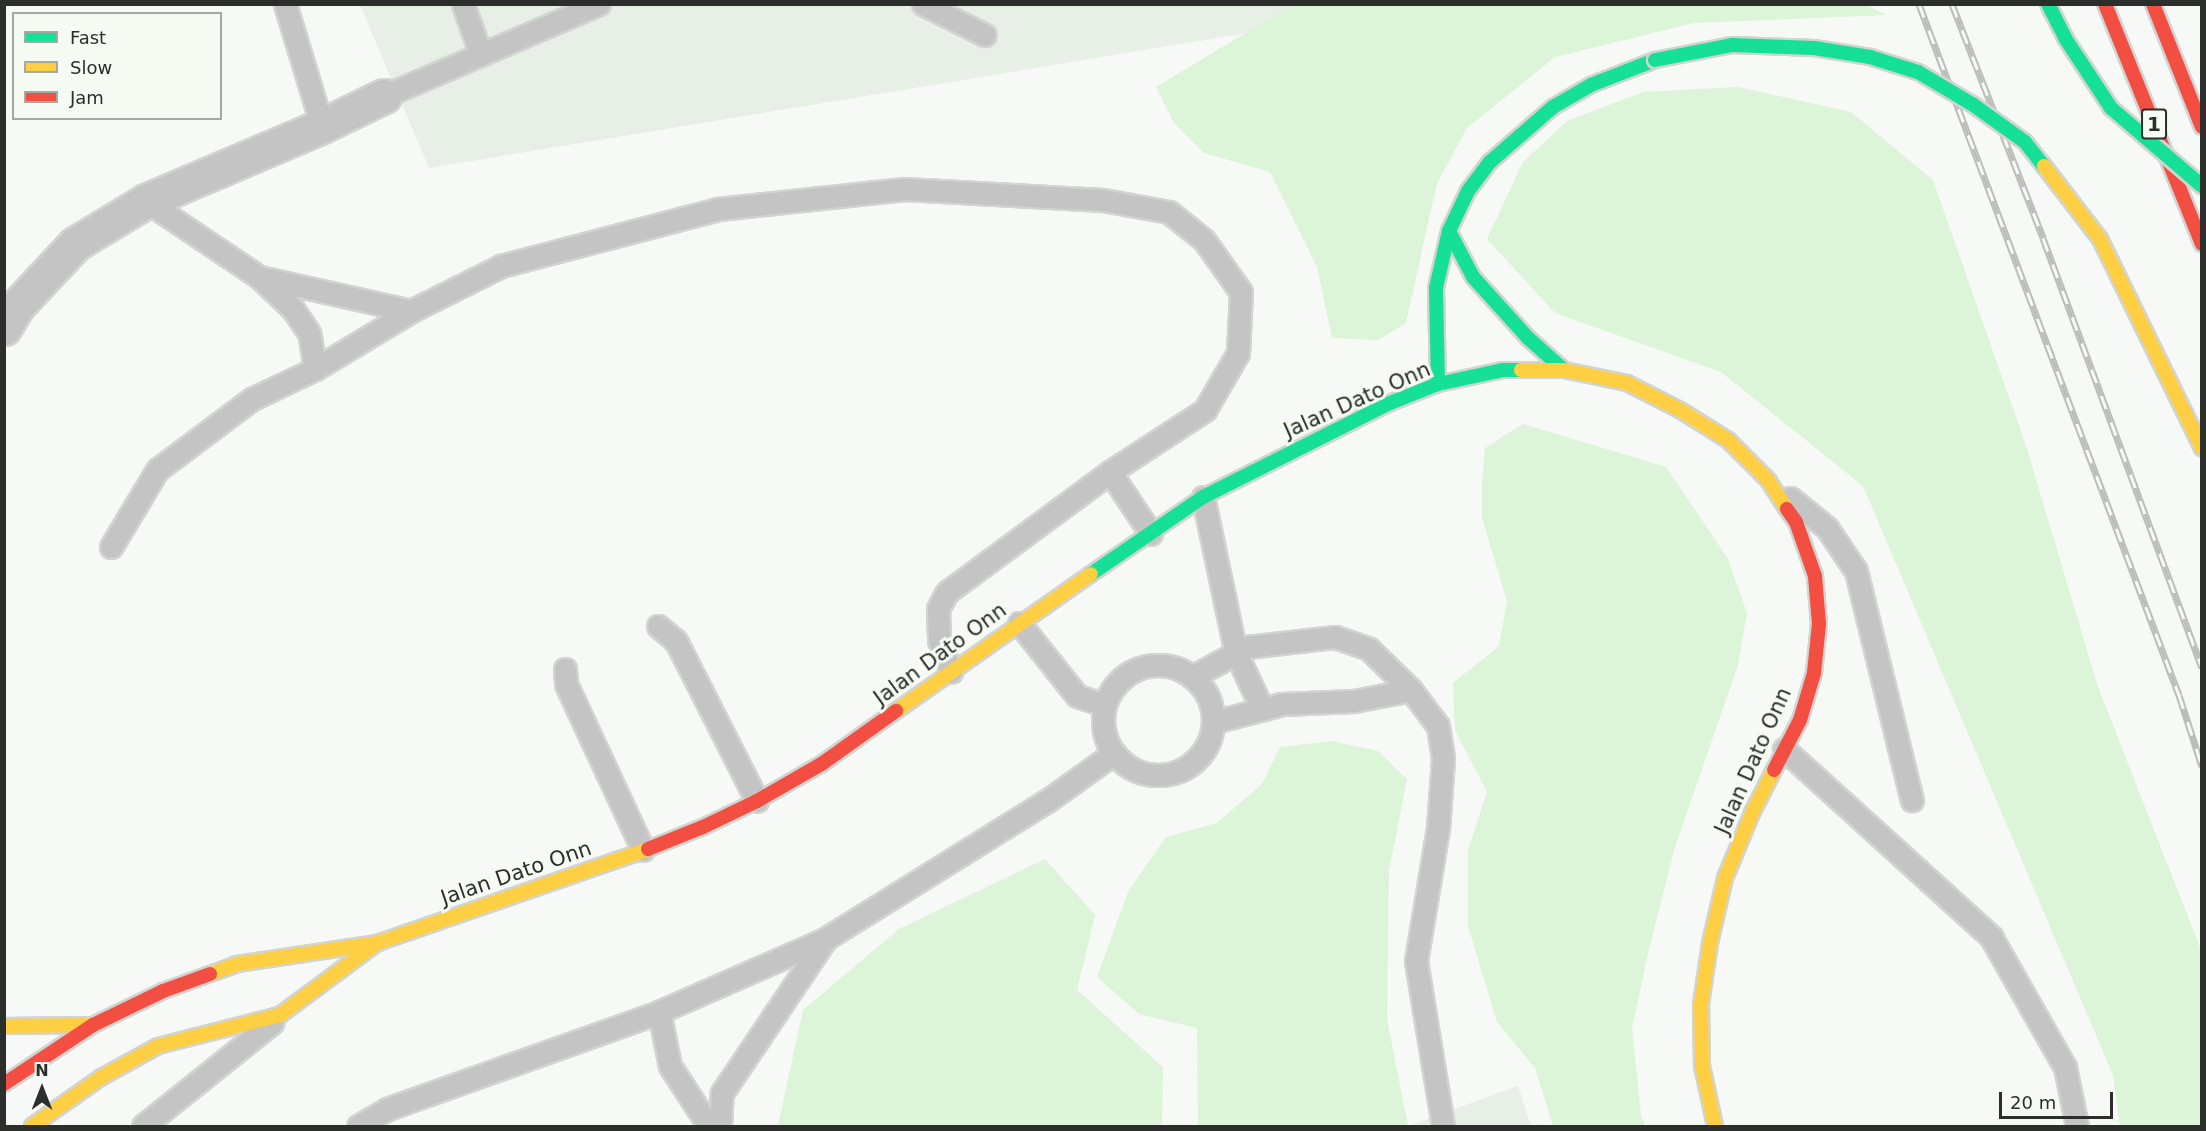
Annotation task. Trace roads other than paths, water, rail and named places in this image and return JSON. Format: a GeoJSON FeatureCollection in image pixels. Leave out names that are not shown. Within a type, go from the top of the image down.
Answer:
{"type":"FeatureCollection","features":[{"type":"Feature","properties":{"kind":"main road"},"geometry":{"type":"LineString","coordinates":[[2048,4],[2065,38],[2111,108],[2202,186]]}},
{"type":"Feature","properties":{"kind":"main road","name":"1"},"geometry":{"type":"LineString","coordinates":[[2105,4],[2202,244]]}},
{"type":"Feature","properties":{"kind":"main road","name":"1"},"geometry":{"type":"LineString","coordinates":[[2153,4],[2202,127]]}},
{"type":"Feature","properties":{"kind":"main road"},"geometry":{"type":"LineString","coordinates":[[1438,384],[1436,288],[1449,231],[1473,184],[1490,162],[1553,107],[1591,85],[1654,60],[1732,45],[1814,48],[1870,57],[1918,72],[1972,104],[2025,142],[2100,238],[2202,448]]}},
{"type":"Feature","properties":{"kind":"main road"},"geometry":{"type":"LineString","coordinates":[[1449,231],[1473,277],[1528,338],[1564,370]]}},
{"type":"Feature","properties":{"kind":"main road","name":"Jalan Dato Onn"},"geometry":{"type":"LineString","coordinates":[[4,1084],[93,1025],[163,991],[237,964],[377,943],[643,850],[757,801],[823,763],[1019,623],[1203,497],[1390,403],[1438,384],[1503,370],[1564,370],[1627,383],[1680,410],[1728,440],[1768,480],[1796,522],[1815,576],[1818,624],[1814,673],[1800,720],[1752,813],[1725,878],[1710,943],[1701,1004],[1702,1066],[1715,1126]]}},
{"type":"Feature","properties":{"kind":"main road","name":"Jalan Dato Onn"},"geometry":{"type":"LineString","coordinates":[[32,1126],[100,1078],[158,1046],[280,1016],[377,943]]}},
{"type":"Feature","properties":{"kind":"main road"},"geometry":{"type":"LineString","coordinates":[[4,1026],[93,1025]]}},
{"type":"Feature","properties":{"kind":"street"},"geometry":{"type":"LineString","coordinates":[[4,328],[18,305],[75,244],[146,201],[322,126],[384,96]]}},
{"type":"Feature","properties":{"kind":"lane"},"geometry":{"type":"LineString","coordinates":[[285,4],[322,126]]}},
{"type":"Feature","properties":{"kind":"lane"},"geometry":{"type":"LineString","coordinates":[[463,4],[481,55]]}},
{"type":"Feature","properties":{"kind":"lane"},"geometry":{"type":"LineString","coordinates":[[384,96],[599,4]]}},
{"type":"Feature","properties":{"kind":"lane"},"geometry":{"type":"LineString","coordinates":[[923,4],[985,35],[957,4]]}},
{"type":"Feature","properties":{"kind":"lane"},"geometry":{"type":"LineString","coordinates":[[111,547],[157,470],[252,399],[315,369],[411,311],[501,266],[718,209],[904,189],[1103,200],[1169,212],[1204,240],[1241,292],[1238,353],[1205,410],[1110,472],[947,592],[938,609],[939,640],[951,672]]}},
{"type":"Feature","properties":{"kind":"lane"},"geometry":{"type":"LineString","coordinates":[[146,201],[259,278],[293,309],[309,333],[315,369]]}},
{"type":"Feature","properties":{"kind":"lane"},"geometry":{"type":"LineString","coordinates":[[259,278],[411,311]]}},
{"type":"Feature","properties":{"kind":"lane"},"geometry":{"type":"LineString","coordinates":[[1110,472],[1150,534]]}},
{"type":"Feature","properties":{"kind":"lane"},"geometry":{"type":"LineString","coordinates":[[1768,480],[1827,528],[1856,571],[1912,800]]}},
{"type":"Feature","properties":{"kind":"lane"},"geometry":{"type":"LineString","coordinates":[[1203,497],[1236,653],[1262,709]]}},
{"type":"Feature","properties":{"kind":"lane"},"geometry":{"type":"LineString","coordinates":[[1019,623],[1077,696],[1105,705]]}},
{"type":"Feature","properties":{"kind":"lane"},"geometry":{"type":"LineString","coordinates":[[658,626],[676,641],[757,801]]}},
{"type":"Feature","properties":{"kind":"lane"},"geometry":{"type":"LineString","coordinates":[[1192,677],[1247,647],[1335,637],[1369,649],[1411,690],[1438,726],[1443,759],[1438,828],[1416,961],[1443,1126]]}},
{"type":"Feature","properties":{"kind":"lane"},"geometry":{"type":"LineString","coordinates":[[1160,665],[1177,668],[1192,677],[1204,690],[1212,705],[1214,722],[1210,741],[1200,757],[1185,768],[1168,774],[1149,775],[1131,769],[1114,753],[1106,741],[1103,723],[1105,705],[1113,688],[1126,675],[1142,667],[1160,665]]}},
{"type":"Feature","properties":{"kind":"lane"},"geometry":{"type":"LineString","coordinates":[[565,669],[566,684],[643,850]]}},
{"type":"Feature","properties":{"kind":"lane"},"geometry":{"type":"LineString","coordinates":[[1214,722],[1282,704],[1354,701],[1411,690]]}},
{"type":"Feature","properties":{"kind":"lane"},"geometry":{"type":"LineString","coordinates":[[1784,749],[1991,937],[2065,1067],[2078,1126]]}},
{"type":"Feature","properties":{"kind":"lane"},"geometry":{"type":"LineString","coordinates":[[358,1126],[387,1109],[658,1012],[825,939],[1047,801],[1114,753]]}},
{"type":"Feature","properties":{"kind":"lane"},"geometry":{"type":"LineString","coordinates":[[720,1126],[722,1093],[825,939]]}},
{"type":"Feature","properties":{"kind":"lane"},"geometry":{"type":"LineString","coordinates":[[658,1012],[670,1066],[709,1126]]}},
{"type":"Feature","properties":{"kind":"lane"},"geometry":{"type":"LineString","coordinates":[[143,1126],[280,1016]]}},
{"type":"Feature","properties":{"kind":"railway"},"geometry":{"type":"LineString","coordinates":[[1919,4],[2179,695],[2202,766]]}},
{"type":"Feature","properties":{"kind":"railway"},"geometry":{"type":"LineString","coordinates":[[1952,4],[2043,238],[2202,667]]}}]}
